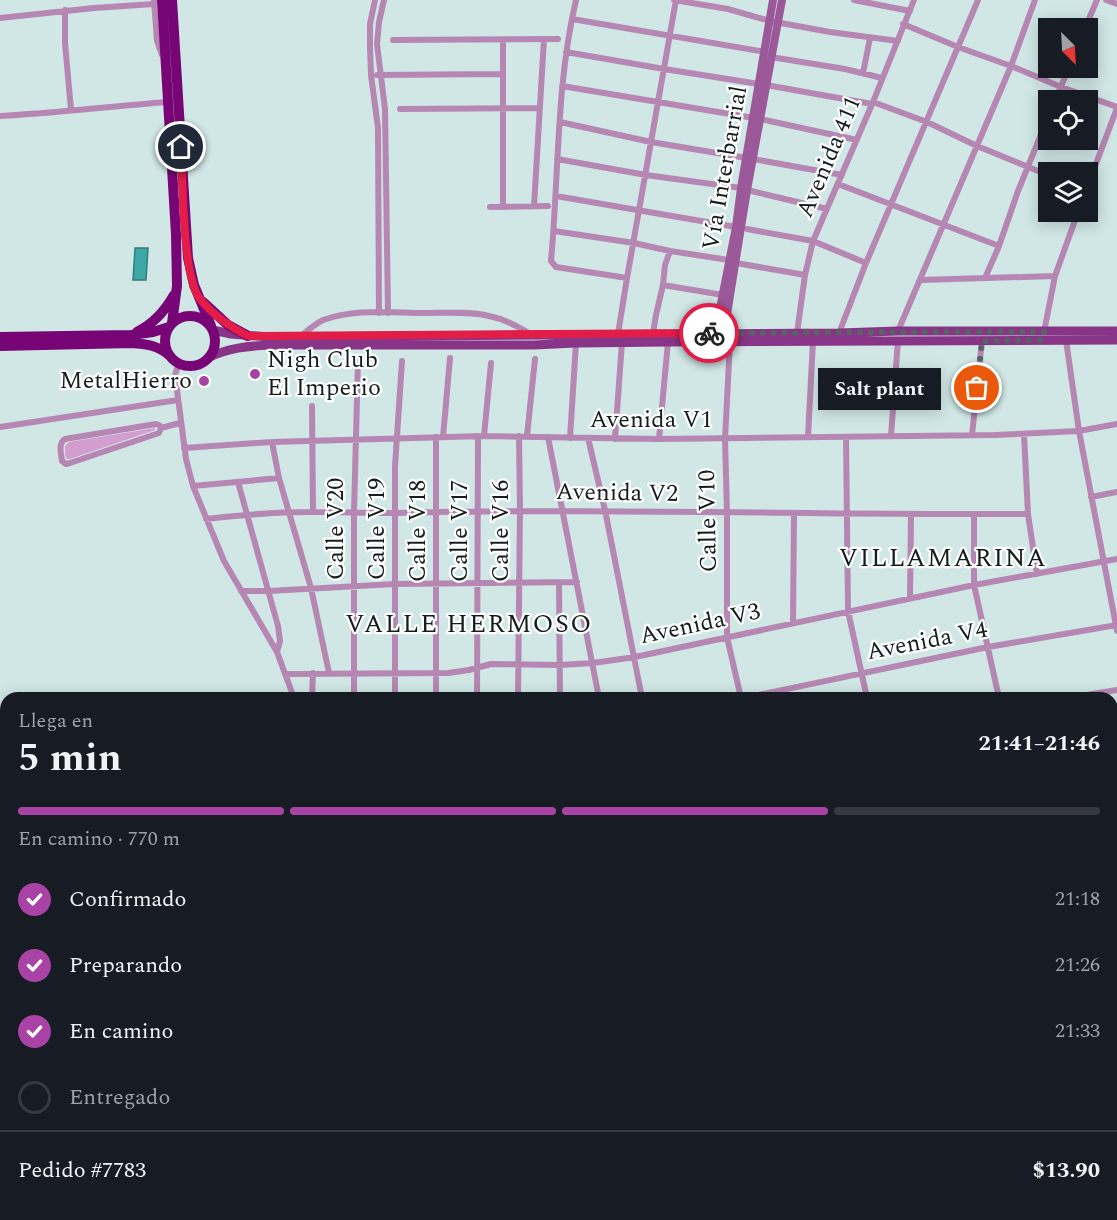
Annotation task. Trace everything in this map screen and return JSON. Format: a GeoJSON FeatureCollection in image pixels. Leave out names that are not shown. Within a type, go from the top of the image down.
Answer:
{"type":"FeatureCollection","features":[{"type":"Feature","properties":{"kind":"highway"},"geometry":{"type":"LineString","coordinates":[[0,346],[147,344],[163,350],[185,365],[197,365],[208,358],[212,352],[215,338],[190,273],[168,102],[172,0]]}},
{"type":"Feature","properties":{"kind":"highway"},"geometry":{"type":"LineString","coordinates":[[157,1],[171,65],[177,168],[176,292],[170,325],[165,334],[166,349],[170,356]]}},
{"type":"Feature","properties":{"kind":"highway"},"geometry":{"type":"LineString","coordinates":[[131,335],[159,316],[176,292]]}},
{"type":"Feature","properties":{"kind":"highway"},"geometry":{"type":"LineString","coordinates":[[199,297],[228,325],[248,336]]}},
{"type":"Feature","properties":{"kind":"highway"},"geometry":{"type":"LineString","coordinates":[[0,337],[131,335],[153,332],[170,325],[178,318],[192,315],[206,321],[212,328]]}},
{"type":"Feature","properties":{"kind":"main road","name":"Vía Interbarrial"},"geometry":{"type":"LineString","coordinates":[[773,0],[774,21]]}},
{"type":"Feature","properties":{"kind":"main road","name":"Vía Interbarrial"},"geometry":{"type":"LineString","coordinates":[[721,338],[723,296],[732,261],[736,226],[774,21],[782,0]]}},
{"type":"Feature","properties":{"kind":"main road","name":"Vía Interbarrial"},"geometry":{"type":"LineString","coordinates":[[721,338],[744,189]]}},
{"type":"Feature","properties":{"kind":"main road"},"geometry":{"type":"LineString","coordinates":[[212,328],[248,336],[532,335],[668,342],[797,333],[1043,336],[1066,340],[1117,340]]}},
{"type":"Feature","properties":{"kind":"main road"},"geometry":{"type":"LineString","coordinates":[[208,358],[227,350],[259,345],[534,345],[576,343],[653,333],[813,341],[898,335],[982,341],[1117,331]]}},
{"type":"Feature","properties":{"kind":"street"},"geometry":{"type":"LineString","coordinates":[[171,65],[177,0]]}},
{"type":"Feature","properties":{"kind":"street"},"geometry":{"type":"LineString","coordinates":[[375,0],[370,36],[371,75],[378,128],[379,313]]}},
{"type":"Feature","properties":{"kind":"street"},"geometry":{"type":"LineString","coordinates":[[384,0],[377,44],[386,118],[388,313]]}},
{"type":"Feature","properties":{"kind":"street"},"geometry":{"type":"LineString","coordinates":[[576,0],[562,86],[552,261],[556,267],[627,278]]}},
{"type":"Feature","properties":{"kind":"street"},"geometry":{"type":"LineString","coordinates":[[615,439],[620,338],[627,278],[675,0],[728,9],[774,21],[898,41]]}},
{"type":"Feature","properties":{"kind":"street"},"geometry":{"type":"LineString","coordinates":[[854,0],[910,11]]}},
{"type":"Feature","properties":{"kind":"street","name":"Avenida 411"},"geometry":{"type":"LineString","coordinates":[[797,333],[805,275],[813,241],[914,0]]}},
{"type":"Feature","properties":{"kind":"street"},"geometry":{"type":"LineString","coordinates":[[839,333],[866,263],[978,0]]}},
{"type":"Feature","properties":{"kind":"street"},"geometry":{"type":"LineString","coordinates":[[891,436],[898,335],[1011,66],[1035,0]]}},
{"type":"Feature","properties":{"kind":"street"},"geometry":{"type":"LineString","coordinates":[[1089,18],[1097,0]]}},
{"type":"Feature","properties":{"kind":"street"},"geometry":{"type":"LineString","coordinates":[[1106,0],[1117,4]]}},
{"type":"Feature","properties":{"kind":"street"},"geometry":{"type":"LineString","coordinates":[[0,18],[157,1]]}},
{"type":"Feature","properties":{"kind":"street"},"geometry":{"type":"LineString","coordinates":[[65,10],[65,43],[71,110]]}},
{"type":"Feature","properties":{"kind":"street"},"geometry":{"type":"LineString","coordinates":[[572,19],[670,35],[882,78]]}},
{"type":"Feature","properties":{"kind":"street"},"geometry":{"type":"LineString","coordinates":[[903,24],[1117,108],[1097,162]]}},
{"type":"Feature","properties":{"kind":"street"},"geometry":{"type":"LineString","coordinates":[[863,73],[870,38]]}},
{"type":"Feature","properties":{"kind":"street"},"geometry":{"type":"LineString","coordinates":[[534,206],[543,39]]}},
{"type":"Feature","properties":{"kind":"street"},"geometry":{"type":"LineString","coordinates":[[393,40],[558,39]]}},
{"type":"Feature","properties":{"kind":"street"},"geometry":{"type":"LineString","coordinates":[[503,40],[503,206]]}},
{"type":"Feature","properties":{"kind":"street"},"geometry":{"type":"LineString","coordinates":[[566,52],[872,103],[927,122],[977,146],[1038,170]]}},
{"type":"Feature","properties":{"kind":"street"},"geometry":{"type":"LineString","coordinates":[[371,75],[502,74]]}},
{"type":"Feature","properties":{"kind":"street"},"geometry":{"type":"LineString","coordinates":[[1059,90],[1064,78]]}},
{"type":"Feature","properties":{"kind":"street"},"geometry":{"type":"LineString","coordinates":[[562,86],[756,119],[857,140]]}},
{"type":"Feature","properties":{"kind":"street"},"geometry":{"type":"LineString","coordinates":[[0,116],[168,102]]}},
{"type":"Feature","properties":{"kind":"street"},"geometry":{"type":"LineString","coordinates":[[400,109],[540,108]]}},
{"type":"Feature","properties":{"kind":"street"},"geometry":{"type":"LineString","coordinates":[[560,122],[651,142],[842,175]]}},
{"type":"Feature","properties":{"kind":"street"},"geometry":{"type":"LineString","coordinates":[[985,278],[1038,143]]}},
{"type":"Feature","properties":{"kind":"street"},"geometry":{"type":"LineString","coordinates":[[557,159],[744,189],[827,208]]}},
{"type":"Feature","properties":{"kind":"street"},"geometry":{"type":"LineString","coordinates":[[838,184],[999,246]]}},
{"type":"Feature","properties":{"kind":"street"},"geometry":{"type":"LineString","coordinates":[[556,196],[736,226]]}},
{"type":"Feature","properties":{"kind":"street"},"geometry":{"type":"LineString","coordinates":[[490,207],[548,206]]}},
{"type":"Feature","properties":{"kind":"street"},"geometry":{"type":"LineString","coordinates":[[1043,336],[1055,276],[1074,222]]}},
{"type":"Feature","properties":{"kind":"street"},"geometry":{"type":"LineString","coordinates":[[747,229],[813,241],[866,263]]}},
{"type":"Feature","properties":{"kind":"street"},"geometry":{"type":"LineString","coordinates":[[554,231],[633,243],[805,275]]}},
{"type":"Feature","properties":{"kind":"street"},"geometry":{"type":"LineString","coordinates":[[653,333],[663,285],[664,265],[670,251]]}},
{"type":"Feature","properties":{"kind":"street"},"geometry":{"type":"LineString","coordinates":[[921,280],[1055,276]]}},
{"type":"Feature","properties":{"kind":"street"},"geometry":{"type":"LineString","coordinates":[[663,285],[723,296]]}},
{"type":"Feature","properties":{"kind":"street"},"geometry":{"type":"LineString","coordinates":[[301,336],[321,321],[362,313],[470,313],[510,322],[532,335]]}},
{"type":"Feature","properties":{"kind":"street","name":"Calle V10"},"geometry":{"type":"LineString","coordinates":[[721,338],[727,513],[727,637],[741,692]]}},
{"type":"Feature","properties":{"kind":"street"},"geometry":{"type":"LineString","coordinates":[[1066,340],[1079,431],[1117,627]]}},
{"type":"Feature","properties":{"kind":"street"},"geometry":{"type":"LineString","coordinates":[[808,437],[813,341]]}},
{"type":"Feature","properties":{"kind":"street"},"geometry":{"type":"LineString","coordinates":[[972,435],[982,341]]}},
{"type":"Feature","properties":{"kind":"street"},"geometry":{"type":"LineString","coordinates":[[659,439],[668,342]]}},
{"type":"Feature","properties":{"kind":"street"},"geometry":{"type":"LineString","coordinates":[[570,438],[576,343]]}},
{"type":"Feature","properties":{"kind":"street","name":"Calle V18"},"geometry":{"type":"LineString","coordinates":[[436,692],[436,512],[440,437],[450,358]]}},
{"type":"Feature","properties":{"kind":"street"},"geometry":{"type":"LineString","coordinates":[[526,436],[535,359]]}},
{"type":"Feature","properties":{"kind":"street","name":"Calle V20"},"geometry":{"type":"LineString","coordinates":[[354,692],[354,441],[358,360]]}},
{"type":"Feature","properties":{"kind":"street","name":"Calle V19"},"geometry":{"type":"LineString","coordinates":[[395,692],[395,466],[402,361]]}},
{"type":"Feature","properties":{"kind":"street"},"geometry":{"type":"LineString","coordinates":[[179,363],[175,375],[180,423],[193,486],[224,561],[277,652],[290,692]]}},
{"type":"Feature","properties":{"kind":"street","name":"Calle V17"},"geometry":{"type":"LineString","coordinates":[[477,692],[478,511],[481,436],[491,363]]}},
{"type":"Feature","properties":{"kind":"street"},"geometry":{"type":"LineString","coordinates":[[0,427],[178,400]]}},
{"type":"Feature","properties":{"kind":"street"},"geometry":{"type":"LineString","coordinates":[[312,406],[313,512]]}},
{"type":"Feature","properties":{"kind":"street"},"geometry":{"type":"LineString","coordinates":[[161,428],[156,424],[62,440],[62,461],[70,464],[159,433],[161,428],[180,423]]}},
{"type":"Feature","properties":{"kind":"street","name":"Avenida V1"},"geometry":{"type":"LineString","coordinates":[[184,448],[272,442],[481,436],[725,439],[1024,434],[1079,431],[1117,424]]}},
{"type":"Feature","properties":{"kind":"street"},"geometry":{"type":"LineString","coordinates":[[1024,434],[1028,514],[1037,574]]}},
{"type":"Feature","properties":{"kind":"street","name":"Calle V16"},"geometry":{"type":"LineString","coordinates":[[518,692],[519,436]]}},
{"type":"Feature","properties":{"kind":"street"},"geometry":{"type":"LineString","coordinates":[[548,437],[598,692]]}},
{"type":"Feature","properties":{"kind":"street"},"geometry":{"type":"LineString","coordinates":[[846,437],[848,611],[866,692]]}},
{"type":"Feature","properties":{"kind":"street"},"geometry":{"type":"LineString","coordinates":[[588,438],[605,510],[641,692]]}},
{"type":"Feature","properties":{"kind":"street"},"geometry":{"type":"LineString","coordinates":[[272,442],[279,478],[311,588],[329,673]]}},
{"type":"Feature","properties":{"kind":"street"},"geometry":{"type":"LineString","coordinates":[[193,486],[279,478]]}},
{"type":"Feature","properties":{"kind":"street"},"geometry":{"type":"LineString","coordinates":[[238,482],[278,626],[280,641],[277,652]]}},
{"type":"Feature","properties":{"kind":"street"},"geometry":{"type":"LineString","coordinates":[[1091,497],[1117,492]]}},
{"type":"Feature","properties":{"kind":"street","name":"Avenida V2"},"geometry":{"type":"LineString","coordinates":[[206,519],[290,512],[395,513],[520,510],[1028,514]]}},
{"type":"Feature","properties":{"kind":"street"},"geometry":{"type":"LineString","coordinates":[[793,623],[794,513]]}},
{"type":"Feature","properties":{"kind":"street"},"geometry":{"type":"LineString","coordinates":[[910,598],[911,514]]}},
{"type":"Feature","properties":{"kind":"street"},"geometry":{"type":"LineString","coordinates":[[974,514],[974,585],[998,692]]}},
{"type":"Feature","properties":{"kind":"street","name":"Avenida V3"},"geometry":{"type":"LineString","coordinates":[[285,674],[436,673],[459,672],[491,664],[593,663],[635,657],[974,585],[1117,559]]}},
{"type":"Feature","properties":{"kind":"street"},"geometry":{"type":"LineString","coordinates":[[241,591],[354,585],[577,582]]}},
{"type":"Feature","properties":{"kind":"street"},"geometry":{"type":"LineString","coordinates":[[559,583],[560,692]]}},
{"type":"Feature","properties":{"kind":"street","name":"Avenida V4"},"geometry":{"type":"LineString","coordinates":[[770,692],[988,647],[1117,627]]}},
{"type":"Feature","properties":{"kind":"street"},"geometry":{"type":"LineString","coordinates":[[312,692],[313,673]]}},
{"type":"Feature","properties":{"kind":"shaded area"},"geometry":{"type":"Polygon","coordinates":[[[155,428],[155,430],[70,459],[65,456],[65,446],[69,442],[155,428]]]}},
{"type":"Feature","properties":{"kind":"water"},"geometry":{"type":"Polygon","coordinates":[[[135,248],[148,248],[146,280],[133,280],[135,248]]]}},
{"type":"Feature","properties":{"kind":"way so far"},"geometry":{"type":"LineString","coordinates":[[709,333],[1044,332],[1042,340],[982,341],[977,388]]}},
{"type":"Feature","properties":{"kind":"place","name":"Nigh Club El Imperio"},"geometry":{"type":"Point","coordinates":[255,374]}},
{"type":"Feature","properties":{"kind":"place","name":"MetalHierro"},"geometry":{"type":"Point","coordinates":[204,381]}},
{"type":"Feature","properties":{"kind":"place","name":"Salt plant"},"geometry":{"type":"Point","coordinates":[977,388]}},
{"type":"Feature","properties":{"kind":"district","name":"VILLAMARINA"},"geometry":{"type":"Point","coordinates":[943,558]}},
{"type":"Feature","properties":{"kind":"district","name":"VALLE HERMOSO"},"geometry":{"type":"Point","coordinates":[469,624]}},
{"type":"Feature","properties":{"kind":"route"},"geometry":{"type":"LineString","coordinates":[[181,147],[188,258],[194,285],[199,297],[209,309],[228,325],[248,336],[709,333]]}}]}
